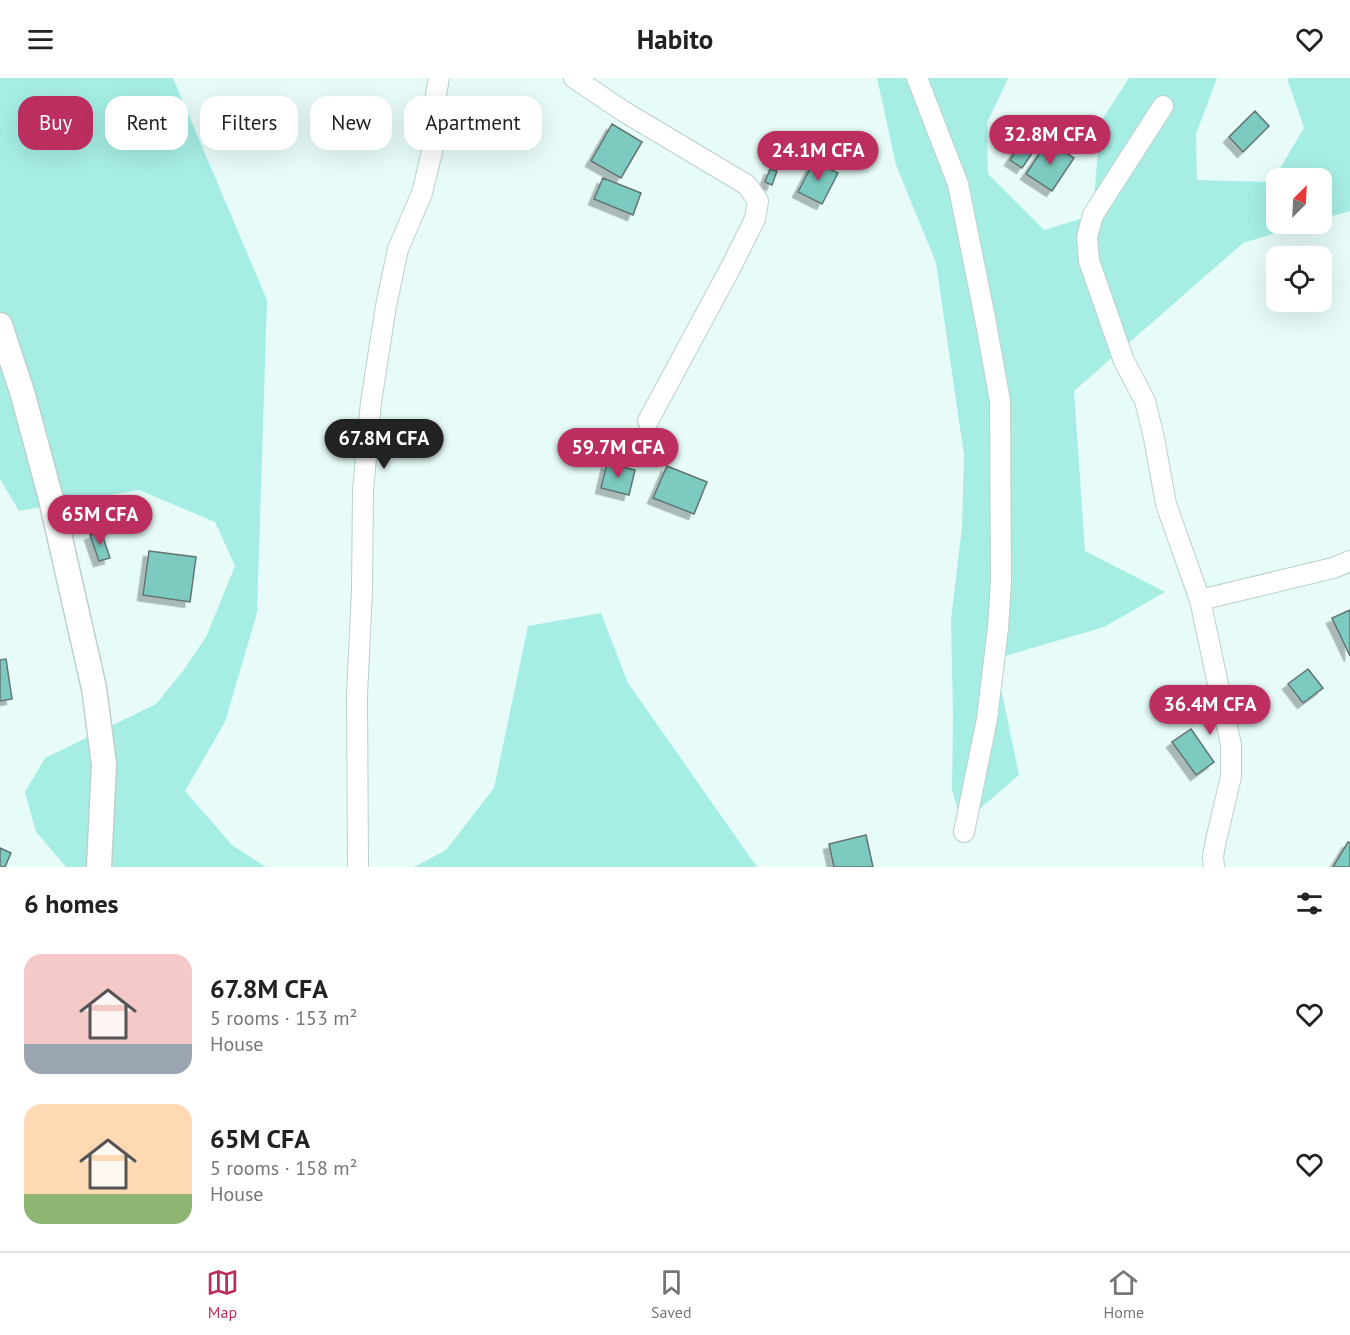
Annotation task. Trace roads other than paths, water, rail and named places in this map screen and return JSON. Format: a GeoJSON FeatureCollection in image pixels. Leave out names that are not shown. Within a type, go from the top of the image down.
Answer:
{"type":"FeatureCollection","features":[{"type":"Feature","properties":{"kind":"street"},"geometry":{"type":"LineString","coordinates":[[358,867],[357,695],[362,590],[363,491],[371,402],[386,306],[398,249],[422,193],[432,152],[435,100],[439,78]]}},
{"type":"Feature","properties":{"kind":"street"},"geometry":{"type":"LineString","coordinates":[[574,78],[623,111],[747,185],[758,201],[755,219],[648,421]]}},
{"type":"Feature","properties":{"kind":"street"},"geometry":{"type":"LineString","coordinates":[[917,78],[958,184],[1000,401],[1001,582],[998,628],[987,719],[964,832]]}},
{"type":"Feature","properties":{"kind":"street"},"geometry":{"type":"LineString","coordinates":[[1163,106],[1093,215],[1086,237],[1089,261],[1124,361],[1145,400],[1166,504],[1200,600],[1232,753],[1231,777],[1216,840],[1214,867]]}},
{"type":"Feature","properties":{"kind":"street"},"geometry":{"type":"LineString","coordinates":[[0,325],[24,395],[51,499],[94,688],[104,764],[99,867]]}},
{"type":"Feature","properties":{"kind":"street"},"geometry":{"type":"LineString","coordinates":[[1200,600],[1333,568],[1350,561]]}}]}
